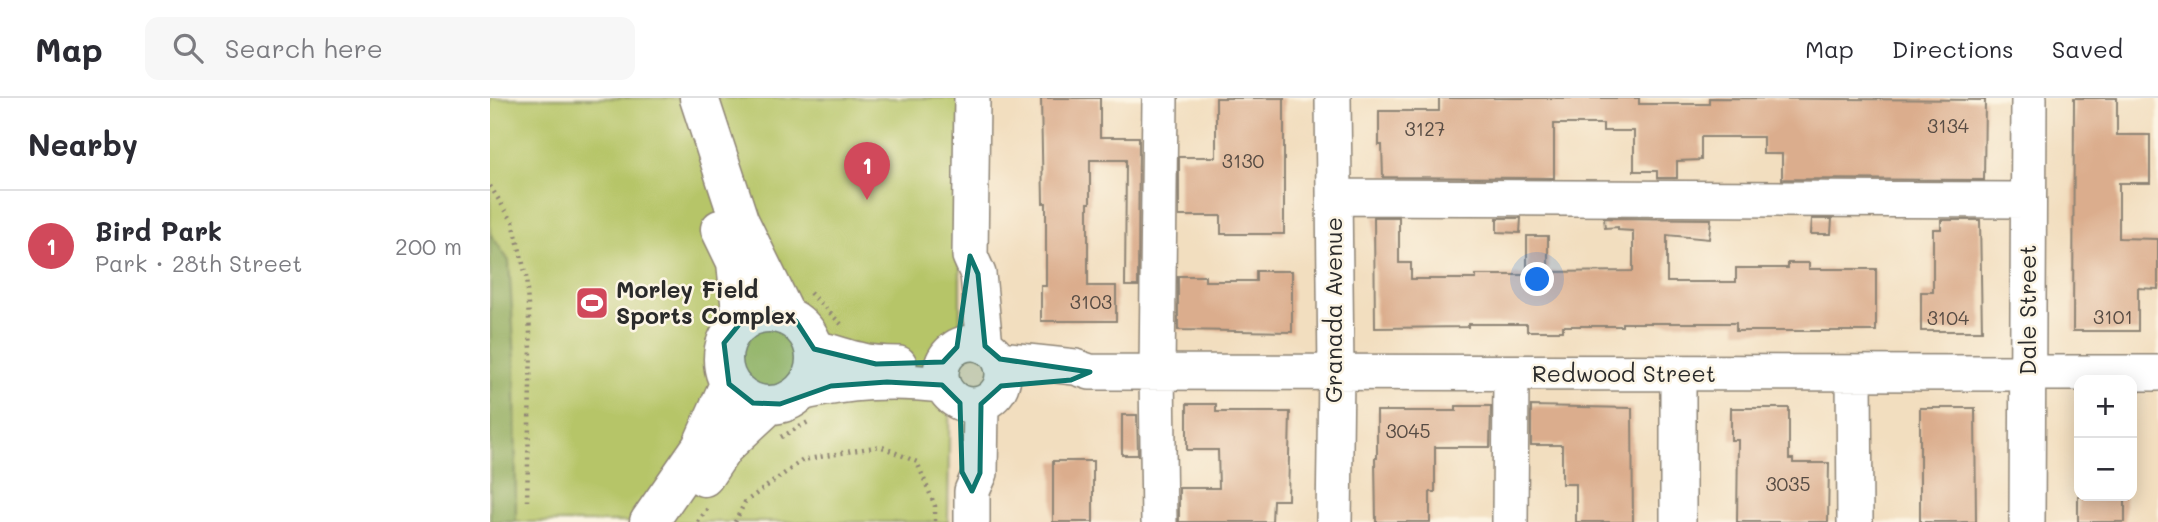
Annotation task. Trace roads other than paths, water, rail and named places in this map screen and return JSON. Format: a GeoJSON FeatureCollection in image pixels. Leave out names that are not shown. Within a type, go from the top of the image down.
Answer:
{"type":"FeatureCollection","features":[{"type":"Feature","properties":{"kind":"main road"},"geometry":{"type":"LineString","coordinates":[[676,98],[712,213],[736,262],[741,321]]}},
{"type":"Feature","properties":{"kind":"main road"},"geometry":{"type":"LineString","coordinates":[[673,522],[724,447],[808,384],[815,361],[814,349],[804,329],[786,316],[739,220],[699,98]]}},
{"type":"Feature","properties":{"kind":"main road"},"geometry":{"type":"LineString","coordinates":[[784,400],[752,403],[739,395],[723,371],[723,350],[732,331],[741,321],[763,313],[786,316]]}},
{"type":"Feature","properties":{"kind":"main road"},"geometry":{"type":"LineString","coordinates":[[649,522],[701,447],[729,383]]}},
{"type":"Feature","properties":{"kind":"street"},"geometry":{"type":"LineString","coordinates":[[972,98],[970,256],[964,268],[971,374],[962,472],[972,507]]}},
{"type":"Feature","properties":{"kind":"street"},"geometry":{"type":"LineString","coordinates":[[1159,522],[1157,373],[1160,98]]}},
{"type":"Feature","properties":{"kind":"street","name":"Granada Avenue"},"geometry":{"type":"LineString","coordinates":[[1333,98],[1336,374],[1334,522]]}},
{"type":"Feature","properties":{"kind":"street","name":"Dale Street"},"geometry":{"type":"LineString","coordinates":[[2027,522],[2029,98]]}},
{"type":"Feature","properties":{"kind":"street"},"geometry":{"type":"LineString","coordinates":[[1334,197],[2028,200]]}},
{"type":"Feature","properties":{"kind":"street","name":"Redwood Street"},"geometry":{"type":"LineString","coordinates":[[814,349],[830,350],[876,364],[1033,381],[1072,380],[1090,372],[2158,373]]}},
{"type":"Feature","properties":{"kind":"street","name":"Redwood Street"},"geometry":{"type":"LineString","coordinates":[[784,400],[852,383],[909,382],[971,374]]}},
{"type":"Feature","properties":{"kind":"street"},"geometry":{"type":"LineString","coordinates":[[1510,522],[1511,374]]}},
{"type":"Feature","properties":{"kind":"street"},"geometry":{"type":"LineString","coordinates":[[1678,374],[1678,522]]}},
{"type":"Feature","properties":{"kind":"street"},"geometry":{"type":"LineString","coordinates":[[1854,374],[1855,522]]}},
{"type":"Feature","properties":{"kind":"place","name":"Bird Park"},"geometry":{"type":"Point","coordinates":[867,200]}},
{"type":"Feature","properties":{"kind":"place","name":"Morley Field Sports Complex"},"geometry":{"type":"Point","coordinates":[592,303]}}]}
